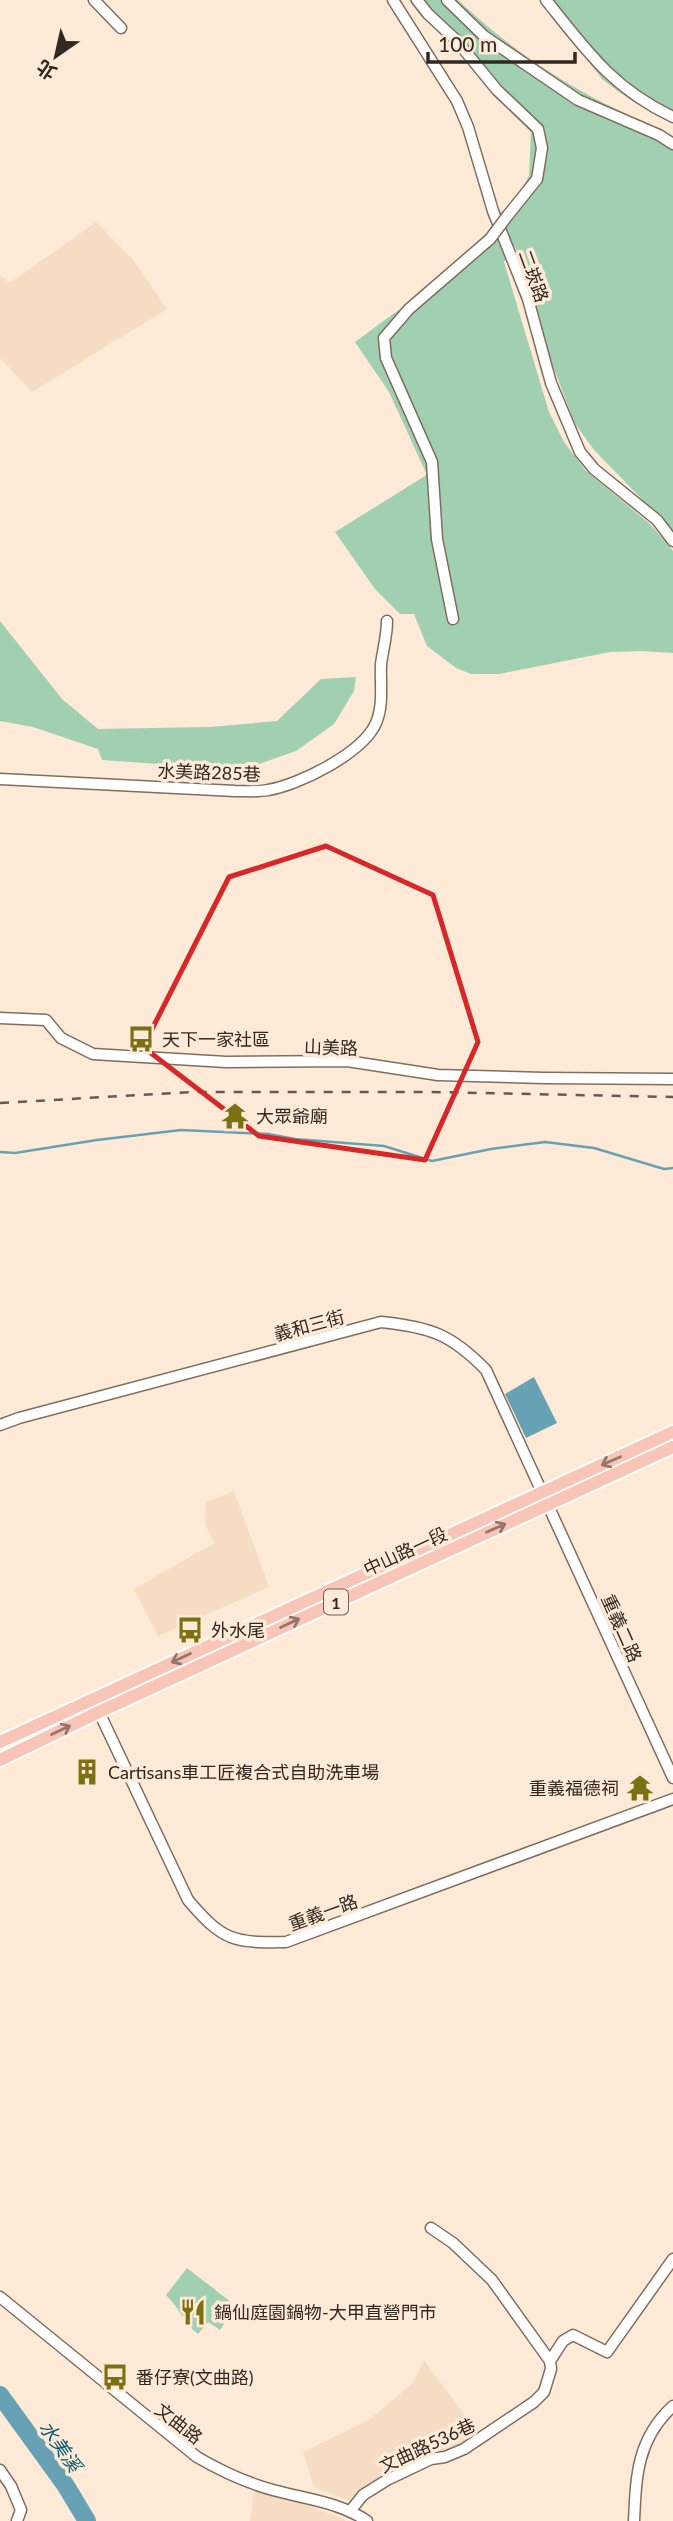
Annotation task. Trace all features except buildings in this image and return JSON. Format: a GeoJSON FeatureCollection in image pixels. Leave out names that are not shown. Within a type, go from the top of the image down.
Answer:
{"type":"FeatureCollection","features":[{"type":"Feature","properties":{"kind":"main road","name":"中山路一段"},"geometry":{"type":"LineString","coordinates":[[0,1742],[673,1432]]}},
{"type":"Feature","properties":{"kind":"main road","name":"中山路一段"},"geometry":{"type":"LineString","coordinates":[[0,1760],[673,1447]]}},
{"type":"Feature","properties":{"kind":"street"},"geometry":{"type":"LineString","coordinates":[[94,0],[121,28]]}},
{"type":"Feature","properties":{"kind":"street","name":"二崁路"},"geometry":{"type":"LineString","coordinates":[[393,0],[461,109],[493,211],[528,299],[551,383],[580,452],[594,469],[657,520],[673,541]]}},
{"type":"Feature","properties":{"kind":"street"},"geometry":{"type":"LineString","coordinates":[[417,0],[456,40],[497,90],[538,129],[542,148],[537,179],[491,239],[410,309],[384,338],[386,358],[432,462],[437,539],[453,619]]}},
{"type":"Feature","properties":{"kind":"street"},"geometry":{"type":"LineString","coordinates":[[447,0],[484,36],[578,100],[673,144]]}},
{"type":"Feature","properties":{"kind":"street"},"geometry":{"type":"LineString","coordinates":[[547,0],[604,72],[629,92],[673,117]]}},
{"type":"Feature","properties":{"kind":"street","name":"水美路285巷"},"geometry":{"type":"LineString","coordinates":[[0,779],[256,791],[295,783],[341,758],[358,745],[375,726],[381,709],[381,663],[387,636],[387,621]]}},
{"type":"Feature","properties":{"kind":"street","name":"山美路"},"geometry":{"type":"LineString","coordinates":[[0,1018],[46,1020],[61,1038],[93,1054],[226,1062],[347,1061],[438,1075],[544,1079],[673,1079]]}},
{"type":"Feature","properties":{"kind":"street","name":"義和三街"},"geometry":{"type":"LineString","coordinates":[[0,1425],[381,1322],[415,1326],[440,1334],[465,1349],[486,1370],[543,1491]]}},
{"type":"Feature","properties":{"kind":"street","name":"重義二路"},"geometry":{"type":"LineString","coordinates":[[543,1491],[673,1778]]}},
{"type":"Feature","properties":{"kind":"street","name":"重義一路"},"geometry":{"type":"LineString","coordinates":[[99,1712],[188,1900],[208,1923],[230,1938],[257,1943],[286,1942],[673,1799]]}},
{"type":"Feature","properties":{"kind":"street"},"geometry":{"type":"LineString","coordinates":[[430,2228],[453,2243],[492,2280],[550,2361]]}},
{"type":"Feature","properties":{"kind":"street","name":"文曲路536巷"},"geometry":{"type":"LineString","coordinates":[[351,2510],[363,2495],[387,2480],[431,2459],[445,2458],[464,2449],[534,2402],[544,2392],[551,2370],[550,2361],[564,2341],[573,2335],[607,2352],[673,2259]]}},
{"type":"Feature","properties":{"kind":"street","name":"文曲路"},"geometry":{"type":"LineString","coordinates":[[0,2297],[197,2457],[216,2468],[270,2489],[351,2510],[367,2521]]}},
{"type":"Feature","properties":{"kind":"street"},"geometry":{"type":"LineString","coordinates":[[634,2521],[640,2456],[658,2420],[673,2406]]}},
{"type":"Feature","properties":{"kind":"street"},"geometry":{"type":"LineString","coordinates":[[0,2470],[11,2486],[21,2510],[18,2521]]}},
{"type":"Feature","properties":{"kind":"highlighted area"},"geometry":{"type":"Polygon","coordinates":[[[326,846],[433,895],[478,1042],[425,1160],[259,1136],[143,1047],[229,877],[326,846]]]}},
{"type":"Feature","properties":{"kind":"shaded area"},"geometry":{"type":"Polygon","coordinates":[[[96,222],[134,261],[167,309],[32,392],[0,358],[0,275],[10,283],[96,222]]]}},
{"type":"Feature","properties":{"kind":"shaded area"},"geometry":{"type":"Polygon","coordinates":[[[234,1491],[269,1587],[158,1636],[134,1589],[214,1543],[205,1524],[206,1502],[234,1491]]]}},
{"type":"Feature","properties":{"kind":"shaded area"},"geometry":{"type":"Polygon","coordinates":[[[424,2360],[480,2436],[457,2454],[435,2456],[355,2503],[314,2487],[303,2452],[369,2420],[413,2383],[424,2360]]]}},
{"type":"Feature","properties":{"kind":"shaded area"},"geometry":{"type":"Polygon","coordinates":[[[255,2486],[339,2517],[346,2521],[250,2521],[255,2486]]]}},
{"type":"Feature","properties":{"kind":"green space"},"geometry":{"type":"Polygon","coordinates":[[[409,0],[458,0],[502,38],[550,72],[673,139],[673,531],[594,450],[574,422],[549,355],[539,315],[515,246],[504,262],[549,412],[564,442],[585,470],[651,525],[673,551],[673,653],[610,652],[499,674],[471,674],[456,668],[427,646],[414,614],[400,614],[375,589],[335,532],[426,473],[389,392],[355,342],[419,295],[493,231],[508,212],[529,176],[531,132],[491,93],[448,38],[421,16],[409,0]]]}},
{"type":"Feature","properties":{"kind":"green space"},"geometry":{"type":"Polygon","coordinates":[[[540,0],[673,0],[673,123],[629,99],[603,80],[540,0]]]}},
{"type":"Feature","properties":{"kind":"green space"},"geometry":{"type":"Polygon","coordinates":[[[0,621],[62,699],[98,729],[210,727],[277,721],[321,679],[356,677],[354,691],[334,724],[296,751],[242,770],[102,760],[98,749],[33,727],[0,721],[0,621]]]}},
{"type":"Feature","properties":{"kind":"green space"},"geometry":{"type":"Polygon","coordinates":[[[187,2268],[236,2306],[220,2330],[208,2322],[198,2334],[166,2295],[187,2268]]]}},
{"type":"Feature","properties":{"kind":"water"},"geometry":{"type":"Polygon","coordinates":[[[534,1377],[557,1423],[526,1438],[505,1394],[534,1377]]]}},
{"type":"Feature","properties":{"kind":"waterway"},"geometry":{"type":"LineString","coordinates":[[0,1152],[15,1153],[181,1130],[268,1134],[295,1139],[384,1146],[432,1161],[545,1142],[594,1148],[664,1169],[673,1168]]}},
{"type":"Feature","properties":{"kind":"waterway","name":"水美溪"},"geometry":{"type":"LineString","coordinates":[[0,2395],[66,2486],[87,2521]]}},
{"type":"Feature","properties":{"kind":"railway"},"geometry":{"type":"LineString","coordinates":[[0,1103],[192,1092],[432,1092],[673,1097]]}},
{"type":"Feature","properties":{"kind":"place","name":"天下一家社區"},"geometry":{"type":"Point","coordinates":[141,1039]}},
{"type":"Feature","properties":{"kind":"place","name":"大眾爺廟"},"geometry":{"type":"Point","coordinates":[235,1116]}},
{"type":"Feature","properties":{"kind":"place","name":"外水尾"},"geometry":{"type":"Point","coordinates":[190,1630]}},
{"type":"Feature","properties":{"kind":"place","name":"Cartisans車工匠複合式自助洗車場"},"geometry":{"type":"Point","coordinates":[87,1772]}},
{"type":"Feature","properties":{"kind":"place","name":"重義福德祠"},"geometry":{"type":"Point","coordinates":[640,1788]}},
{"type":"Feature","properties":{"kind":"place","name":"鍋仙庭園鍋物-大甲直營門市"},"geometry":{"type":"Point","coordinates":[193,2312]}},
{"type":"Feature","properties":{"kind":"place","name":"番仔寮(文曲路)"},"geometry":{"type":"Point","coordinates":[115,2377]}}]}
